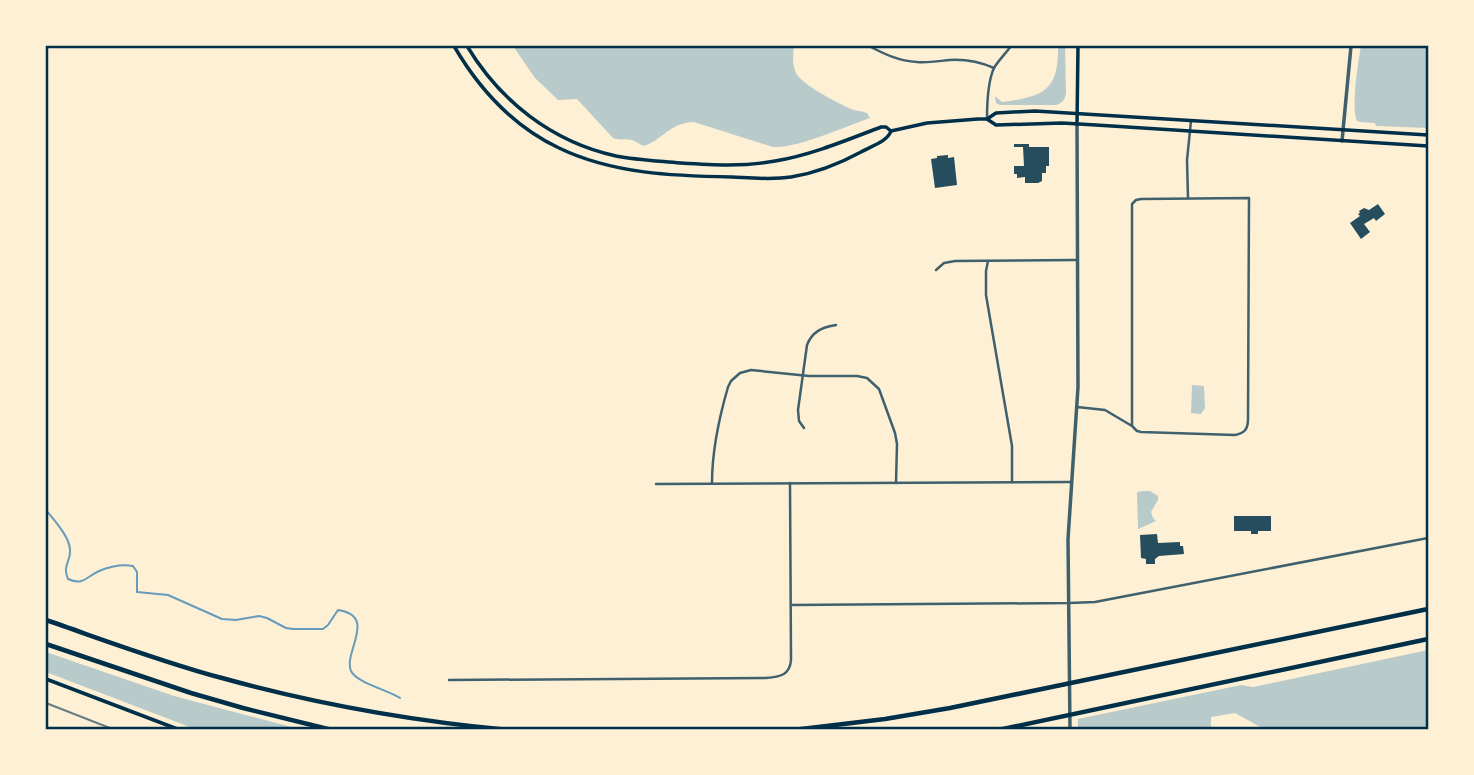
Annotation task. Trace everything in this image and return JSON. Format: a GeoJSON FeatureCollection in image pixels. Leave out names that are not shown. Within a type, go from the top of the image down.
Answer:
{"type":"FeatureCollection","features":[{"type":"Feature","properties":{"kind":"highway"},"geometry":{"type":"LineString","coordinates":[[793,730],[918,714],[1429,609]]}},
{"type":"Feature","properties":{"kind":"highway"},"geometry":{"type":"LineString","coordinates":[[46,620],[174,664],[279,693],[348,708],[509,730]]}},
{"type":"Feature","properties":{"kind":"highway"},"geometry":{"type":"LineString","coordinates":[[998,730],[1429,639]]}},
{"type":"Feature","properties":{"kind":"highway"},"geometry":{"type":"LineString","coordinates":[[46,644],[191,693],[332,730]]}},
{"type":"Feature","properties":{"kind":"main road"},"geometry":{"type":"LineString","coordinates":[[454,46],[467,69],[485,91],[523,127],[571,154],[635,171],[709,177],[788,178],[809,174],[843,161],[886,139],[891,131],[927,122],[987,119],[996,125],[1077,124],[1429,146]]}},
{"type":"Feature","properties":{"kind":"main road"},"geometry":{"type":"LineString","coordinates":[[467,46],[496,86],[530,117],[568,139],[616,156],[702,164],[753,164],[793,157],[881,127],[891,131]]}},
{"type":"Feature","properties":{"kind":"main road"},"geometry":{"type":"LineString","coordinates":[[1077,124],[1078,46]]}},
{"type":"Feature","properties":{"kind":"main road"},"geometry":{"type":"LineString","coordinates":[[987,119],[1000,112],[1035,111],[1429,135]]}},
{"type":"Feature","properties":{"kind":"main road"},"geometry":{"type":"LineString","coordinates":[[46,679],[180,730]]}},
{"type":"Feature","properties":{"kind":"street"},"geometry":{"type":"LineString","coordinates":[[869,46],[905,60],[960,60],[982,63],[994,68]]}},
{"type":"Feature","properties":{"kind":"street"},"geometry":{"type":"LineString","coordinates":[[987,119],[994,68],[1011,46]]}},
{"type":"Feature","properties":{"kind":"street"},"geometry":{"type":"LineString","coordinates":[[1342,141],[1351,46]]}},
{"type":"Feature","properties":{"kind":"street"},"geometry":{"type":"LineString","coordinates":[[1188,198],[1187,160],[1191,121]]}},
{"type":"Feature","properties":{"kind":"street"},"geometry":{"type":"LineString","coordinates":[[1070,730],[1068,539],[1077,407],[1077,124]]}},
{"type":"Feature","properties":{"kind":"street"},"geometry":{"type":"LineString","coordinates":[[1077,407],[1105,410],[1141,432],[1235,435],[1246,429],[1248,198],[1136,200],[1132,204],[1132,426]]}},
{"type":"Feature","properties":{"kind":"street"},"geometry":{"type":"LineString","coordinates":[[936,270],[949,261],[1078,260]]}},
{"type":"Feature","properties":{"kind":"street"},"geometry":{"type":"LineString","coordinates":[[988,261],[986,295],[1012,446],[1012,482]]}},
{"type":"Feature","properties":{"kind":"street"},"geometry":{"type":"LineString","coordinates":[[804,428],[798,416],[807,345],[810,338],[822,328],[836,325]]}},
{"type":"Feature","properties":{"kind":"street"},"geometry":{"type":"LineString","coordinates":[[712,484],[712,457],[726,394],[731,381],[740,373],[751,370],[802,376],[862,377],[875,385],[881,394],[896,439],[896,483]]}},
{"type":"Feature","properties":{"kind":"street"},"geometry":{"type":"LineString","coordinates":[[656,484],[1071,482]]}},
{"type":"Feature","properties":{"kind":"street"},"geometry":{"type":"LineString","coordinates":[[449,680],[782,676],[789,670],[791,660],[790,483]]}},
{"type":"Feature","properties":{"kind":"street"},"geometry":{"type":"LineString","coordinates":[[791,605],[1069,603],[1116,598],[1429,538]]}},
{"type":"Feature","properties":{"kind":"shaded area"},"geometry":{"type":"Polygon","coordinates":[[[513,46],[794,46],[796,73],[805,83],[851,109],[867,113],[870,118],[783,147],[773,147],[694,122],[678,125],[644,146],[632,140],[613,138],[577,99],[558,100],[535,78],[513,46]]]}},
{"type":"Feature","properties":{"kind":"shaded area"},"geometry":{"type":"Polygon","coordinates":[[[1058,46],[1065,46],[1066,93],[1062,102],[1056,105],[996,103],[995,96],[1002,102],[1028,97],[1046,89],[1055,73],[1058,46]]]}},
{"type":"Feature","properties":{"kind":"shaded area"},"geometry":{"type":"Polygon","coordinates":[[[1361,46],[1428,46],[1428,128],[1376,126],[1375,123],[1357,121],[1355,95],[1361,46]]]}},
{"type":"Feature","properties":{"kind":"shaded area"},"geometry":{"type":"Polygon","coordinates":[[[1192,385],[1204,386],[1205,408],[1201,414],[1191,413],[1192,385]]]}},
{"type":"Feature","properties":{"kind":"shaded area"},"geometry":{"type":"Polygon","coordinates":[[[1150,491],[1158,496],[1151,512],[1156,521],[1138,529],[1137,492],[1150,491]]]}},
{"type":"Feature","properties":{"kind":"shaded area"},"geometry":{"type":"Polygon","coordinates":[[[1428,650],[1428,729],[1264,729],[1235,713],[1211,717],[1211,729],[1078,729],[1078,719],[1241,685],[1253,687],[1428,650]]]}},
{"type":"Feature","properties":{"kind":"shaded area"},"geometry":{"type":"Polygon","coordinates":[[[46,652],[174,696],[299,729],[195,729],[46,672],[46,652]]]}},
{"type":"Feature","properties":{"kind":"building"},"geometry":{"type":"Polygon","coordinates":[[[1014,144],[1049,147],[1049,166],[1046,166],[1046,173],[1042,173],[1042,181],[1025,183],[1025,177],[1017,178],[1014,166],[1024,166],[1023,147],[1014,147],[1014,144]]]}},
{"type":"Feature","properties":{"kind":"building"},"geometry":{"type":"Polygon","coordinates":[[[948,155],[948,158],[954,157],[957,185],[935,188],[931,159],[948,155]]]}},
{"type":"Feature","properties":{"kind":"building"},"geometry":{"type":"Polygon","coordinates":[[[1378,204],[1385,214],[1376,221],[1374,218],[1364,224],[1370,232],[1361,239],[1350,223],[1360,216],[1359,211],[1364,208],[1369,210],[1378,204]]]}},
{"type":"Feature","properties":{"kind":"building"},"geometry":{"type":"Polygon","coordinates":[[[1234,516],[1271,516],[1271,531],[1251,534],[1251,531],[1234,531],[1234,516]]]}},
{"type":"Feature","properties":{"kind":"building"},"geometry":{"type":"Polygon","coordinates":[[[1157,534],[1158,543],[1180,542],[1184,554],[1159,556],[1155,559],[1155,564],[1146,564],[1146,559],[1141,558],[1140,535],[1157,534]]]}},
{"type":"Feature","properties":{"kind":"waterway"},"geometry":{"type":"LineString","coordinates":[[46,510],[61,528],[69,545],[66,574],[68,579],[73,581],[81,581],[112,567],[133,566],[137,572],[137,592],[168,595],[222,619],[236,620],[259,616],[286,628],[323,629],[338,610],[350,614],[356,619],[358,627],[351,654],[351,671],[360,679],[400,698]]}},
{"type":"Feature","properties":{"kind":"railway"},"geometry":{"type":"LineString","coordinates":[[46,703],[115,730]]}}]}
